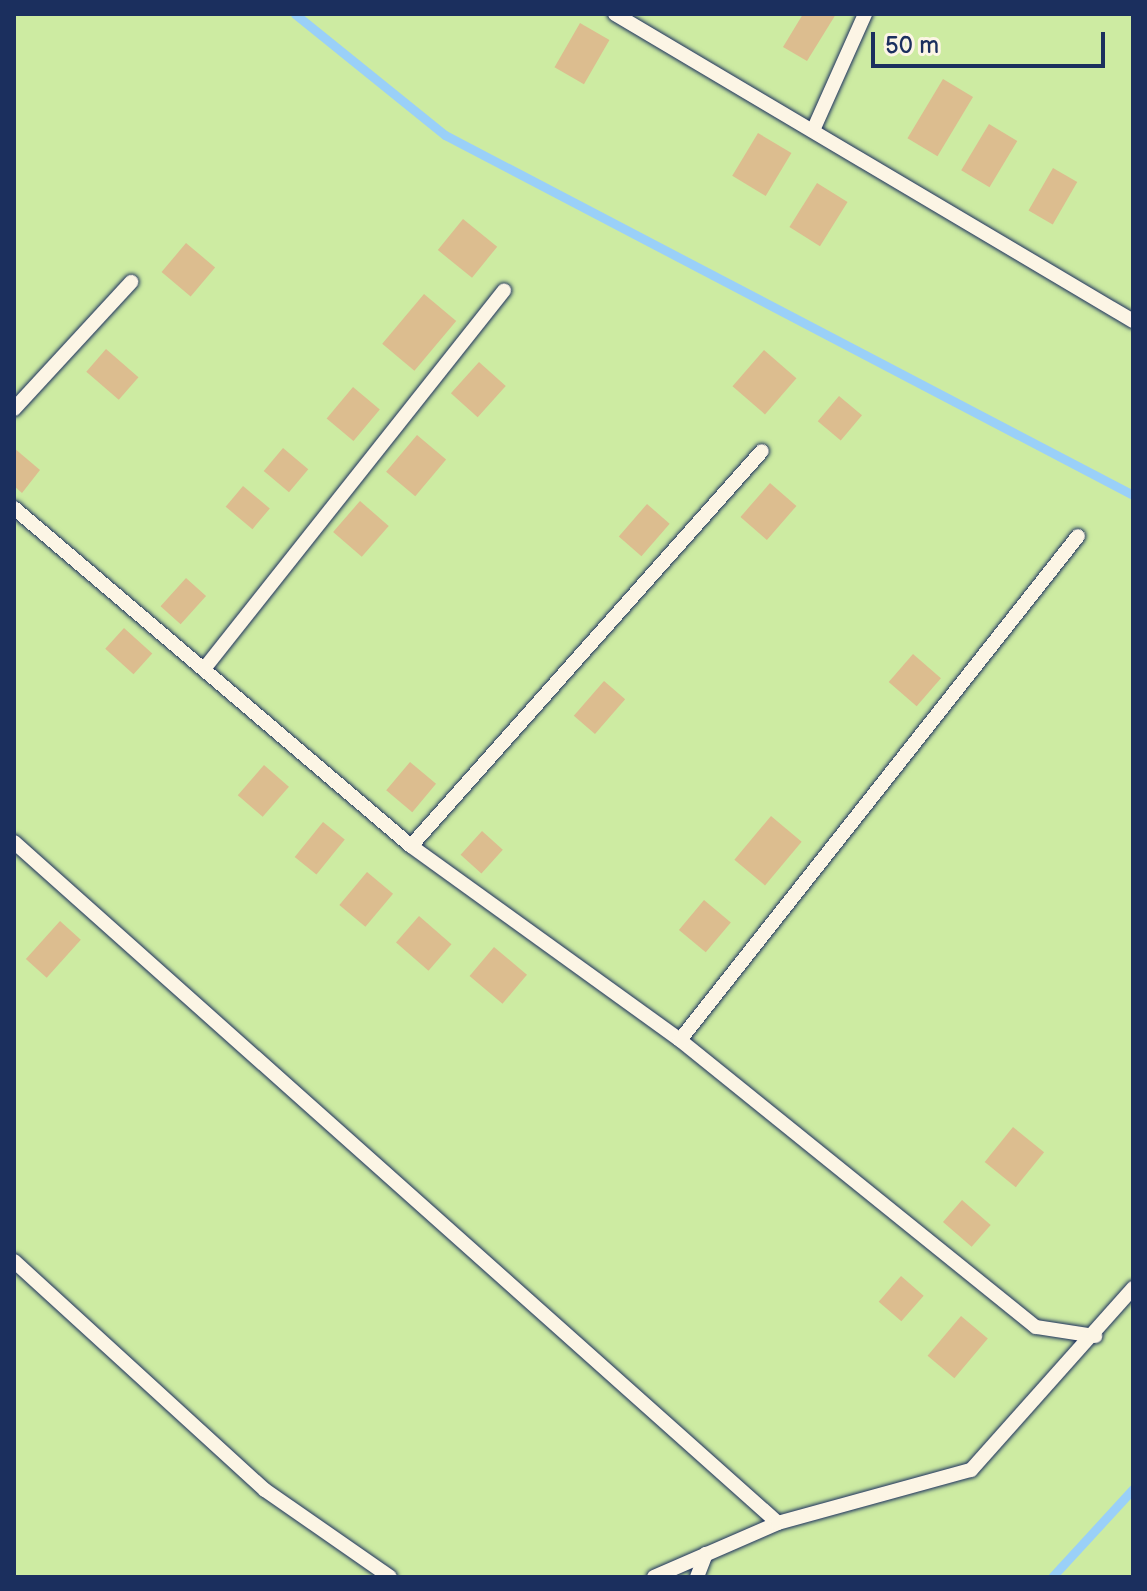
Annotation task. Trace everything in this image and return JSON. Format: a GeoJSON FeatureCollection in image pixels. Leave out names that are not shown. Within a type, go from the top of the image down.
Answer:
{"type":"FeatureCollection","features":[{"type":"Feature","properties":{"kind":"lane"},"geometry":{"type":"LineString","coordinates":[[615,14],[815,126],[1133,321]]}},
{"type":"Feature","properties":{"kind":"lane"},"geometry":{"type":"LineString","coordinates":[[815,126],[865,14]]}},
{"type":"Feature","properties":{"kind":"lane"},"geometry":{"type":"LineString","coordinates":[[14,409],[131,282]]}},
{"type":"Feature","properties":{"kind":"lane"},"geometry":{"type":"LineString","coordinates":[[204,669],[504,291]]}},
{"type":"Feature","properties":{"kind":"lane"},"geometry":{"type":"LineString","coordinates":[[411,846],[762,451]]}},
{"type":"Feature","properties":{"kind":"lane"},"geometry":{"type":"LineString","coordinates":[[14,508],[411,846],[680,1040],[1036,1327],[1095,1336]]}},
{"type":"Feature","properties":{"kind":"lane"},"geometry":{"type":"LineString","coordinates":[[680,1040],[1078,536]]}},
{"type":"Feature","properties":{"kind":"lane"},"geometry":{"type":"LineString","coordinates":[[14,842],[778,1523]]}},
{"type":"Feature","properties":{"kind":"lane"},"geometry":{"type":"LineString","coordinates":[[14,1261],[265,1490],[390,1577]]}},
{"type":"Feature","properties":{"kind":"lane"},"geometry":{"type":"LineString","coordinates":[[654,1577],[778,1523],[971,1470],[1095,1336],[1133,1288]]}},
{"type":"Feature","properties":{"kind":"lane"},"geometry":{"type":"LineString","coordinates":[[697,1577],[706,1554]]}},
{"type":"Feature","properties":{"kind":"green space"},"geometry":{"type":"Polygon","coordinates":[[[14,14],[1133,14],[1133,1577],[14,1577],[14,14]]]}},
{"type":"Feature","properties":{"kind":"building"},"geometry":{"type":"Polygon","coordinates":[[[803,14],[836,14],[807,61],[783,47],[803,14]]]}},
{"type":"Feature","properties":{"kind":"building"},"geometry":{"type":"Polygon","coordinates":[[[580,23],[609,40],[584,84],[554,67],[580,23]]]}},
{"type":"Feature","properties":{"kind":"building"},"geometry":{"type":"Polygon","coordinates":[[[943,79],[973,97],[937,156],[907,138],[943,79]]]}},
{"type":"Feature","properties":{"kind":"building"},"geometry":{"type":"Polygon","coordinates":[[[989,124],[1017,141],[989,187],[961,170],[989,124]]]}},
{"type":"Feature","properties":{"kind":"building"},"geometry":{"type":"Polygon","coordinates":[[[758,133],[791,153],[766,196],[732,176],[758,133]]]}},
{"type":"Feature","properties":{"kind":"building"},"geometry":{"type":"Polygon","coordinates":[[[1053,168],[1077,182],[1053,224],[1028,210],[1053,168]]]}},
{"type":"Feature","properties":{"kind":"building"},"geometry":{"type":"Polygon","coordinates":[[[817,183],[848,202],[820,246],[789,227],[817,183]]]}},
{"type":"Feature","properties":{"kind":"building"},"geometry":{"type":"Polygon","coordinates":[[[463,219],[497,247],[472,278],[438,250],[463,219]]]}},
{"type":"Feature","properties":{"kind":"building"},"geometry":{"type":"Polygon","coordinates":[[[186,243],[215,267],[191,297],[162,272],[186,243]]]}},
{"type":"Feature","properties":{"kind":"building"},"geometry":{"type":"Polygon","coordinates":[[[424,294],[456,321],[414,371],[382,344],[424,294]]]}},
{"type":"Feature","properties":{"kind":"building"},"geometry":{"type":"Polygon","coordinates":[[[106,349],[138,377],[119,400],[86,372],[106,349]]]}},
{"type":"Feature","properties":{"kind":"building"},"geometry":{"type":"Polygon","coordinates":[[[764,350],[796,378],[765,414],[733,386],[764,350]]]}},
{"type":"Feature","properties":{"kind":"building"},"geometry":{"type":"Polygon","coordinates":[[[479,362],[506,386],[478,417],[451,393],[479,362]]]}},
{"type":"Feature","properties":{"kind":"building"},"geometry":{"type":"Polygon","coordinates":[[[353,387],[380,409],[353,441],[327,418],[353,387]]]}},
{"type":"Feature","properties":{"kind":"building"},"geometry":{"type":"Polygon","coordinates":[[[839,396],[862,415],[841,441],[818,421],[839,396]]]}},
{"type":"Feature","properties":{"kind":"building"},"geometry":{"type":"Polygon","coordinates":[[[417,435],[446,459],[415,496],[386,472],[417,435]]]}},
{"type":"Feature","properties":{"kind":"building"},"geometry":{"type":"Polygon","coordinates":[[[14,448],[40,470],[22,493],[14,486],[14,448]]]}},
{"type":"Feature","properties":{"kind":"building"},"geometry":{"type":"Polygon","coordinates":[[[283,448],[308,469],[289,492],[264,471],[283,448]]]}},
{"type":"Feature","properties":{"kind":"building"},"geometry":{"type":"Polygon","coordinates":[[[770,483],[796,506],[767,540],[740,517],[770,483]]]}},
{"type":"Feature","properties":{"kind":"building"},"geometry":{"type":"Polygon","coordinates":[[[243,486],[270,508],[252,529],[226,507],[243,486]]]}},
{"type":"Feature","properties":{"kind":"building"},"geometry":{"type":"Polygon","coordinates":[[[360,501],[389,526],[362,557],[333,532],[360,501]]]}},
{"type":"Feature","properties":{"kind":"building"},"geometry":{"type":"Polygon","coordinates":[[[647,504],[670,524],[641,556],[619,536],[647,504]]]}},
{"type":"Feature","properties":{"kind":"building"},"geometry":{"type":"Polygon","coordinates":[[[186,578],[206,596],[181,624],[161,606],[186,578]]]}},
{"type":"Feature","properties":{"kind":"building"},"geometry":{"type":"Polygon","coordinates":[[[124,628],[152,653],[134,674],[105,649],[124,628]]]}},
{"type":"Feature","properties":{"kind":"building"},"geometry":{"type":"Polygon","coordinates":[[[913,654],[941,678],[917,706],[889,682],[913,654]]]}},
{"type":"Feature","properties":{"kind":"building"},"geometry":{"type":"Polygon","coordinates":[[[604,681],[625,699],[595,734],[574,716],[604,681]]]}},
{"type":"Feature","properties":{"kind":"building"},"geometry":{"type":"Polygon","coordinates":[[[410,762],[436,784],[412,812],[386,790],[410,762]]]}},
{"type":"Feature","properties":{"kind":"building"},"geometry":{"type":"Polygon","coordinates":[[[264,765],[289,787],[263,817],[238,795],[264,765]]]}},
{"type":"Feature","properties":{"kind":"building"},"geometry":{"type":"Polygon","coordinates":[[[771,816],[802,842],[765,885],[734,860],[771,816]]]}},
{"type":"Feature","properties":{"kind":"building"},"geometry":{"type":"Polygon","coordinates":[[[323,822],[345,840],[316,875],[295,857],[323,822]]]}},
{"type":"Feature","properties":{"kind":"building"},"geometry":{"type":"Polygon","coordinates":[[[482,831],[503,850],[481,874],[461,855],[482,831]]]}},
{"type":"Feature","properties":{"kind":"building"},"geometry":{"type":"Polygon","coordinates":[[[367,872],[393,894],[365,927],[339,905],[367,872]]]}},
{"type":"Feature","properties":{"kind":"building"},"geometry":{"type":"Polygon","coordinates":[[[704,900],[731,922],[706,952],[679,930],[704,900]]]}},
{"type":"Feature","properties":{"kind":"building"},"geometry":{"type":"Polygon","coordinates":[[[419,916],[451,944],[428,971],[396,942],[419,916]]]}},
{"type":"Feature","properties":{"kind":"building"},"geometry":{"type":"Polygon","coordinates":[[[60,921],[81,940],[47,978],[26,959],[60,921]]]}},
{"type":"Feature","properties":{"kind":"building"},"geometry":{"type":"Polygon","coordinates":[[[494,947],[527,975],[503,1004],[470,976],[494,947]]]}},
{"type":"Feature","properties":{"kind":"building"},"geometry":{"type":"Polygon","coordinates":[[[1013,1127],[1044,1152],[1016,1187],[985,1162],[1013,1127]]]}},
{"type":"Feature","properties":{"kind":"building"},"geometry":{"type":"Polygon","coordinates":[[[962,1200],[991,1225],[972,1247],[943,1222],[962,1200]]]}},
{"type":"Feature","properties":{"kind":"building"},"geometry":{"type":"Polygon","coordinates":[[[901,1276],[924,1296],[901,1321],[879,1302],[901,1276]]]}},
{"type":"Feature","properties":{"kind":"building"},"geometry":{"type":"Polygon","coordinates":[[[961,1316],[988,1338],[954,1378],[928,1356],[961,1316]]]}},
{"type":"Feature","properties":{"kind":"waterway"},"geometry":{"type":"LineString","coordinates":[[295,14],[445,135],[1133,495]]}},
{"type":"Feature","properties":{"kind":"waterway"},"geometry":{"type":"LineString","coordinates":[[1052,1577],[1133,1489]]}}]}
